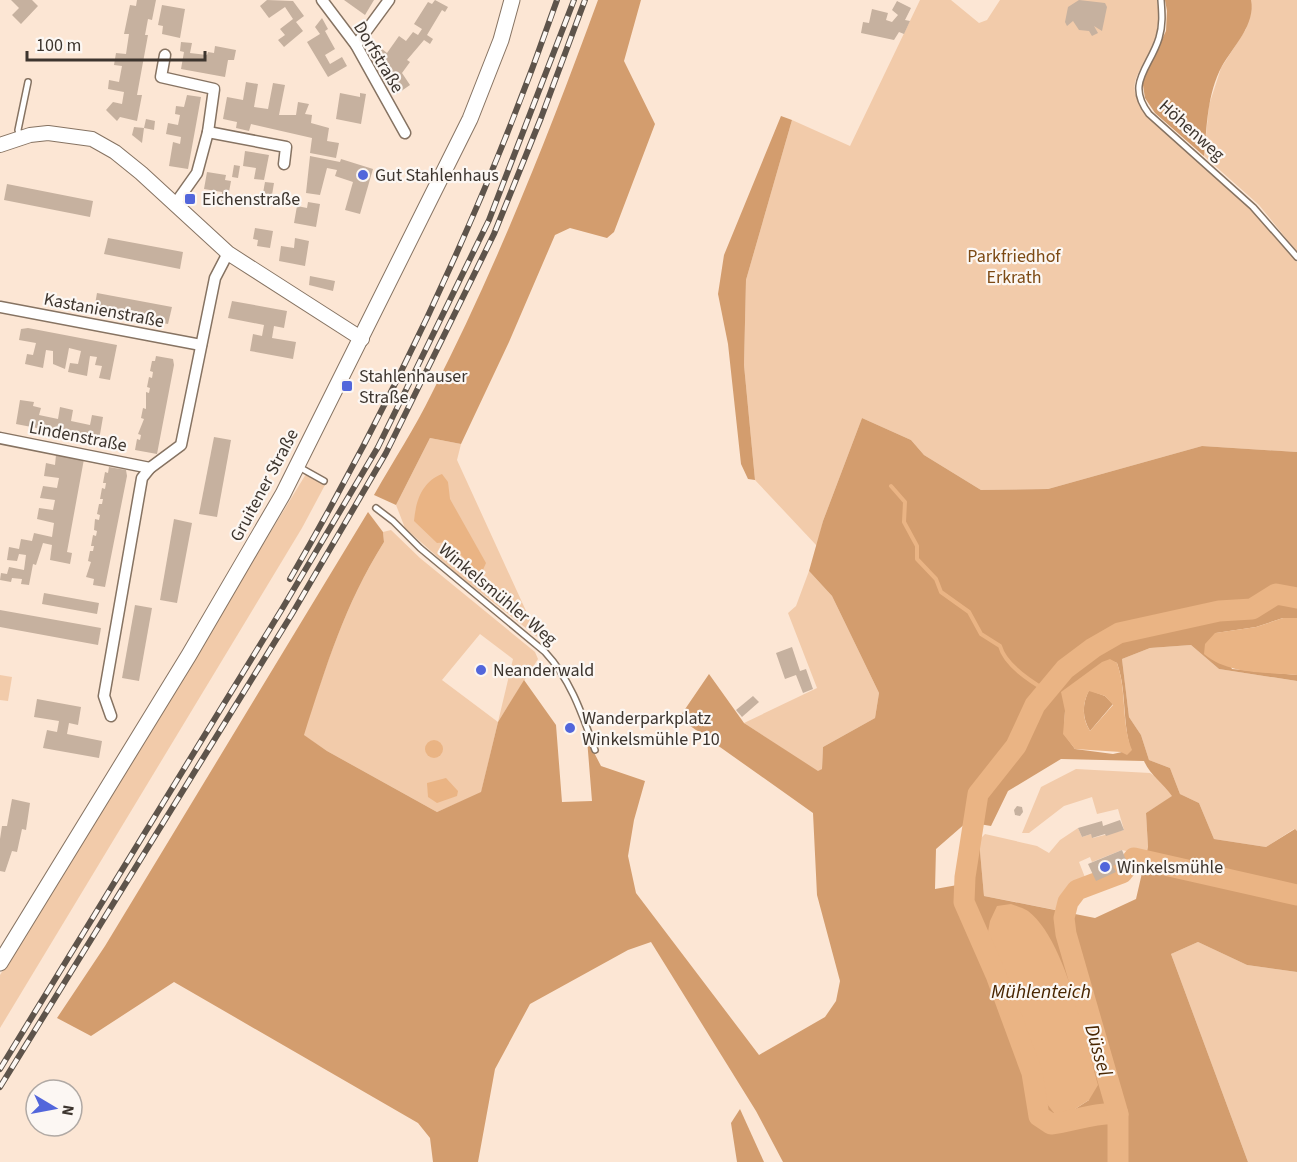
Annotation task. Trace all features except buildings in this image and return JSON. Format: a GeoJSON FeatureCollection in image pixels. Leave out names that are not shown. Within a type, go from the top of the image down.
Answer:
{"type":"FeatureCollection","features":[{"type":"Feature","properties":{"kind":"main road","name":"Gruitener Straße"},"geometry":{"type":"LineString","coordinates":[[0,963],[218,608],[298,466],[470,118],[501,40],[512,0]]}},
{"type":"Feature","properties":{"kind":"street","name":"Dorfstraße"},"geometry":{"type":"LineString","coordinates":[[322,0],[356,45],[405,133]]}},
{"type":"Feature","properties":{"kind":"street"},"geometry":{"type":"LineString","coordinates":[[356,45],[389,0]]}},
{"type":"Feature","properties":{"kind":"street"},"geometry":{"type":"LineString","coordinates":[[165,55],[161,77],[214,89],[208,132],[197,173],[175,204]]}},
{"type":"Feature","properties":{"kind":"street"},"geometry":{"type":"LineString","coordinates":[[208,132],[286,147],[284,164]]}},
{"type":"Feature","properties":{"kind":"street"},"geometry":{"type":"LineString","coordinates":[[0,145],[20,138],[48,133],[92,139],[115,152],[228,254],[362,339]]}},
{"type":"Feature","properties":{"kind":"street"},"geometry":{"type":"LineString","coordinates":[[111,716],[104,696],[142,478],[150,468],[181,445],[215,278],[228,254]]}},
{"type":"Feature","properties":{"kind":"street","name":"Kastanienstraße"},"geometry":{"type":"LineString","coordinates":[[0,307],[201,345]]}},
{"type":"Feature","properties":{"kind":"street","name":"Lindenstraße"},"geometry":{"type":"LineString","coordinates":[[0,438],[150,468]]}},
{"type":"Feature","properties":{"kind":"lane","name":"Höhenweg"},"geometry":{"type":"LineString","coordinates":[[1161,0],[1161,30],[1140,76],[1140,100],[1149,114],[1253,207],[1297,257]]}},
{"type":"Feature","properties":{"kind":"lane"},"geometry":{"type":"LineString","coordinates":[[20,138],[18,130],[28,82]]}},
{"type":"Feature","properties":{"kind":"lane"},"geometry":{"type":"LineString","coordinates":[[298,466],[324,481]]}},
{"type":"Feature","properties":{"kind":"lane","name":"Winkelsmühler Weg"},"geometry":{"type":"LineString","coordinates":[[376,508],[393,520],[420,548],[545,652],[559,667],[571,686],[594,750]]}},
{"type":"Feature","properties":{"kind":"green space","name":"Parkfriedhof Erkrath"},"geometry":{"type":"Polygon","coordinates":[[[920,0],[951,0],[979,23],[987,20],[1000,0],[1157,0],[1157,33],[1135,83],[1136,97],[1140,105],[1147,115],[1243,200],[1297,262],[1297,452],[1202,446],[1048,489],[981,490],[924,455],[911,440],[862,418],[823,521],[817,546],[755,480],[744,365],[746,280],[792,120],[850,146],[920,0]]]}},
{"type":"Feature","properties":{"kind":"green space"},"geometry":{"type":"Polygon","coordinates":[[[1251,0],[1297,0],[1297,252],[1259,205],[1204,156],[1209,105],[1221,68],[1246,29],[1251,0]]]}},
{"type":"Feature","properties":{"kind":"green space"},"geometry":{"type":"Polygon","coordinates":[[[430,438],[461,444],[457,460],[532,624],[542,636],[540,639],[458,575],[405,528],[396,505],[430,438]]]}},
{"type":"Feature","properties":{"kind":"green space"},"geometry":{"type":"Polygon","coordinates":[[[306,474],[325,485],[302,528],[0,1028],[0,975],[306,474]]]}},
{"type":"Feature","properties":{"kind":"green space"},"geometry":{"type":"Polygon","coordinates":[[[391,530],[420,558],[535,652],[538,659],[498,722],[481,793],[437,812],[327,751],[303,735],[347,612],[384,542],[383,532],[391,530]],[[480,634],[442,680],[498,722],[513,659],[480,634]]]}},
{"type":"Feature","properties":{"kind":"green space"},"geometry":{"type":"Polygon","coordinates":[[[809,571],[832,596],[879,693],[875,718],[823,747],[822,769],[818,772],[744,723],[817,688],[788,613],[796,606],[809,571]]]}},
{"type":"Feature","properties":{"kind":"green space"},"geometry":{"type":"Polygon","coordinates":[[[1191,645],[1219,669],[1297,681],[1297,831],[1294,829],[1266,847],[1214,839],[1199,803],[1180,794],[1170,768],[1149,760],[1141,735],[1129,717],[1122,659],[1150,648],[1191,645]]]}},
{"type":"Feature","properties":{"kind":"green space"},"geometry":{"type":"Polygon","coordinates":[[[0,675],[12,677],[8,701],[0,700],[0,675]]]}},
{"type":"Feature","properties":{"kind":"green space"},"geometry":{"type":"Polygon","coordinates":[[[1076,769],[1150,773],[1161,780],[1173,796],[1146,813],[1148,847],[1146,856],[1122,850],[1092,862],[1090,857],[1079,862],[1086,880],[1068,896],[1061,911],[984,896],[979,840],[985,834],[1037,846],[1049,853],[1060,840],[1078,828],[1082,837],[1091,834],[1093,838],[1124,830],[1118,809],[1097,814],[1092,797],[1064,806],[1029,833],[1022,833],[1041,787],[1076,769]]]}},
{"type":"Feature","properties":{"kind":"green space"},"geometry":{"type":"Polygon","coordinates":[[[1198,942],[1247,965],[1297,972],[1297,1162],[1248,1162],[1171,954],[1198,942]]]}},
{"type":"Feature","properties":{"kind":"shaded area"},"geometry":{"type":"Polygon","coordinates":[[[598,0],[641,0],[624,61],[655,124],[614,232],[607,238],[570,228],[555,235],[509,342],[461,444],[430,438],[396,505],[374,495],[425,406],[478,297],[541,150],[598,0]]]}},
{"type":"Feature","properties":{"kind":"shaded area"},"geometry":{"type":"Polygon","coordinates":[[[1165,0],[1251,0],[1252,9],[1247,26],[1222,66],[1213,88],[1208,110],[1204,156],[1155,113],[1145,98],[1142,79],[1166,31],[1165,0]]]}},
{"type":"Feature","properties":{"kind":"shaded area"},"geometry":{"type":"Polygon","coordinates":[[[781,116],[792,120],[746,280],[744,365],[755,480],[748,479],[741,464],[728,344],[718,294],[724,255],[781,116]]]}},
{"type":"Feature","properties":{"kind":"shaded area"},"geometry":{"type":"Polygon","coordinates":[[[862,418],[911,440],[924,455],[981,490],[1048,489],[1202,446],[1297,452],[1297,618],[1283,618],[1256,627],[1216,633],[1232,669],[1297,675],[1297,681],[1219,669],[1191,645],[1150,648],[1122,659],[1129,717],[1141,735],[1149,760],[1170,768],[1180,794],[1199,803],[1214,839],[1266,847],[1295,829],[1297,831],[1297,972],[1247,965],[1198,942],[1171,954],[1248,1162],[783,1162],[756,1111],[651,942],[628,950],[530,1004],[495,1069],[478,1162],[433,1162],[430,1138],[418,1123],[174,982],[91,1036],[57,1018],[105,946],[368,512],[383,532],[384,542],[347,612],[304,735],[327,751],[437,812],[481,792],[498,722],[524,680],[556,725],[562,802],[592,801],[587,739],[601,766],[645,781],[634,820],[628,856],[636,893],[759,1055],[825,1017],[836,1001],[840,981],[817,895],[813,813],[679,718],[709,674],[744,723],[818,771],[822,769],[823,747],[875,718],[879,693],[832,596],[809,571],[823,521],[862,418]],[[1110,660],[1065,711],[1064,734],[1075,749],[1113,754],[1131,750],[1126,729],[1120,674],[1117,663],[1110,660]],[[1061,759],[1008,791],[991,826],[967,822],[936,849],[935,889],[963,884],[966,839],[979,840],[984,896],[1095,918],[1136,899],[1148,847],[1146,813],[1172,796],[1144,761],[1061,759]],[[987,937],[1064,1116],[1089,1100],[987,937]]]}},
{"type":"Feature","properties":{"kind":"shaded area"},"geometry":{"type":"Polygon","coordinates":[[[1089,690],[1105,696],[1113,704],[1090,731],[1085,721],[1084,711],[1089,690]]]}},
{"type":"Feature","properties":{"kind":"shaded area"},"geometry":{"type":"Polygon","coordinates":[[[740,1109],[764,1162],[737,1162],[731,1123],[740,1109]]]}},
{"type":"Feature","properties":{"kind":"water"},"geometry":{"type":"Polygon","coordinates":[[[442,474],[448,482],[450,499],[486,563],[482,572],[474,569],[449,542],[437,543],[414,521],[421,493],[429,482],[442,474]]]}},
{"type":"Feature","properties":{"kind":"water"},"geometry":{"type":"Polygon","coordinates":[[[1283,618],[1297,618],[1297,675],[1236,669],[1214,661],[1204,654],[1205,644],[1215,633],[1256,627],[1283,618]]]}},
{"type":"Feature","properties":{"kind":"water"},"geometry":{"type":"Polygon","coordinates":[[[1110,659],[1117,663],[1120,674],[1126,729],[1132,750],[1127,755],[1121,752],[1075,749],[1063,734],[1065,711],[1061,692],[1102,662],[1110,659]],[[1089,691],[1084,706],[1084,716],[1090,731],[1113,705],[1105,696],[1089,691]]]}},
{"type":"Feature","properties":{"kind":"water"},"geometry":{"type":"Polygon","coordinates":[[[434,740],[440,743],[443,749],[440,755],[434,758],[428,755],[425,749],[428,743],[434,740]]]}},
{"type":"Feature","properties":{"kind":"water"},"geometry":{"type":"Polygon","coordinates":[[[446,778],[458,791],[457,796],[437,803],[428,797],[427,783],[446,778]]]}},
{"type":"Feature","properties":{"kind":"water","name":"Mühlenteich"},"geometry":{"type":"Polygon","coordinates":[[[1011,904],[1028,911],[1041,925],[1053,944],[1080,1017],[1098,1085],[1089,1100],[1064,1116],[1054,1113],[1047,1104],[1017,1010],[987,937],[990,921],[997,906],[1011,904]]]}},
{"type":"Feature","properties":{"kind":"waterway"},"geometry":{"type":"LineString","coordinates":[[891,486],[905,502],[904,522],[917,546],[917,559],[936,579],[941,592],[969,612],[981,634],[1000,646],[1013,666],[1047,691]]}},
{"type":"Feature","properties":{"kind":"waterway"},"geometry":{"type":"LineString","coordinates":[[1118,1114],[1093,1115],[1051,1124],[1039,1116],[1032,1073],[996,975],[964,902],[965,877],[978,794],[1016,746],[1035,705],[1065,669],[1093,648],[1119,633],[1219,611],[1252,609],[1276,594],[1297,598]]}},
{"type":"Feature","properties":{"kind":"waterway","name":"Düssel"},"geometry":{"type":"LineString","coordinates":[[1118,1162],[1118,1114],[1066,934],[1064,918],[1068,902],[1077,890],[1122,873],[1134,858],[1297,895]]}},
{"type":"Feature","properties":{"kind":"railway"},"geometry":{"type":"LineString","coordinates":[[290,579],[367,440],[437,296],[501,150],[557,0]]}},
{"type":"Feature","properties":{"kind":"railway"},"geometry":{"type":"LineString","coordinates":[[0,1069],[282,609],[378,447],[489,220],[574,0]]}},
{"type":"Feature","properties":{"kind":"railway"},"geometry":{"type":"LineString","coordinates":[[0,1087],[292,614],[386,453],[494,234],[585,0]]}},
{"type":"Feature","properties":{"kind":"place","name":"Gut Stahlenhaus"},"geometry":{"type":"Point","coordinates":[363,175]}},
{"type":"Feature","properties":{"kind":"place","name":"Eichenstraße"},"geometry":{"type":"Point","coordinates":[190,199]}},
{"type":"Feature","properties":{"kind":"place","name":"Stahlenhauser Straße"},"geometry":{"type":"Point","coordinates":[347,386]}},
{"type":"Feature","properties":{"kind":"place","name":"Neanderwald"},"geometry":{"type":"Point","coordinates":[481,670]}},
{"type":"Feature","properties":{"kind":"place","name":"Wanderparkplatz Winkelsmühle P10"},"geometry":{"type":"Point","coordinates":[570,728]}},
{"type":"Feature","properties":{"kind":"place","name":"Winkelsmühle"},"geometry":{"type":"Point","coordinates":[1105,867]}}]}
